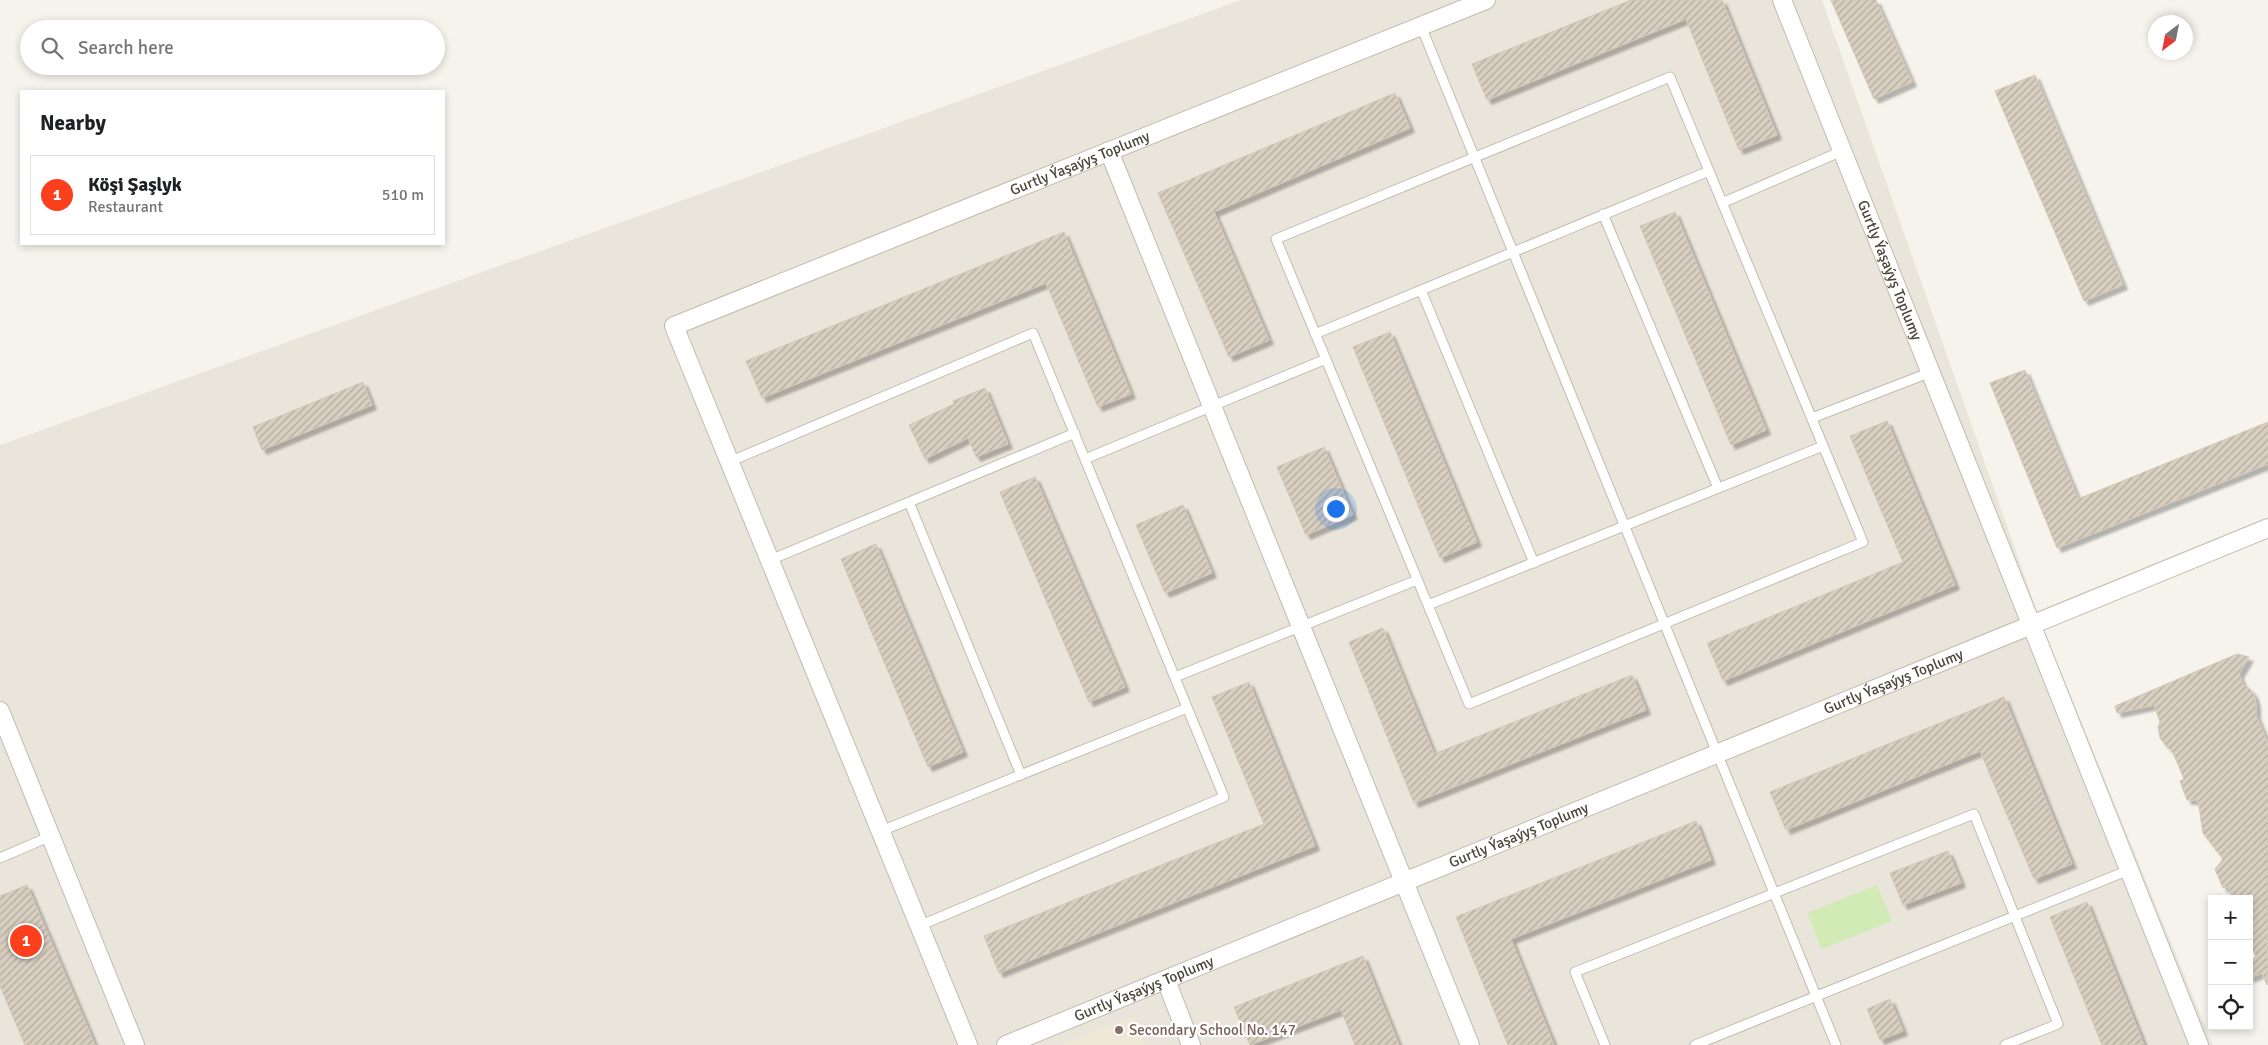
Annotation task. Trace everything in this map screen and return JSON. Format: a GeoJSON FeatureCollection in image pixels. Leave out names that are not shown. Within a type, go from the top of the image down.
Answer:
{"type":"FeatureCollection","features":[{"type":"Feature","properties":{"kind":"street","name":"Gurtly Ýaşaýyş Toplumy"},"geometry":{"type":"LineString","coordinates":[[730,462],[674,326],[1486,0]]}},
{"type":"Feature","properties":{"kind":"street","name":"Gurtly Ýaşaýyş Toplumy"},"geometry":{"type":"LineString","coordinates":[[1782,0],[2199,1045]]}},
{"type":"Feature","properties":{"kind":"street"},"geometry":{"type":"LineString","coordinates":[[1109,151],[1470,1045]]}},
{"type":"Feature","properties":{"kind":"street"},"geometry":{"type":"LineString","coordinates":[[730,462],[968,1045]]}},
{"type":"Feature","properties":{"kind":"street","name":"Gurtly Ýaşaýyş Toplumy"},"geometry":{"type":"LineString","coordinates":[[1006,1045],[2268,528]]}},
{"type":"Feature","properties":{"kind":"street"},"geometry":{"type":"LineString","coordinates":[[0,711],[135,1045]]}},
{"type":"Feature","properties":{"kind":"street"},"geometry":{"type":"LineString","coordinates":[[1166,980],[1191,1045]]}},
{"type":"Feature","properties":{"kind":"lane"},"geometry":{"type":"LineString","coordinates":[[1421,26],[1836,1045]]}},
{"type":"Feature","properties":{"kind":"lane"},"geometry":{"type":"LineString","coordinates":[[1670,77],[1863,542],[1469,704],[1276,238],[1474,157],[1670,77]]}},
{"type":"Feature","properties":{"kind":"lane"},"geometry":{"type":"LineString","coordinates":[[1722,203],[1842,151]]}},
{"type":"Feature","properties":{"kind":"lane"},"geometry":{"type":"LineString","coordinates":[[1315,334],[1709,171]]}},
{"type":"Feature","properties":{"kind":"lane"},"geometry":{"type":"LineString","coordinates":[[1603,214],[1718,488]]}},
{"type":"Feature","properties":{"kind":"lane"},"geometry":{"type":"LineString","coordinates":[[1421,290],[1534,563]]}},
{"type":"Feature","properties":{"kind":"lane"},"geometry":{"type":"LineString","coordinates":[[730,462],[1033,333],[1224,797],[919,926]]}},
{"type":"Feature","properties":{"kind":"lane"},"geometry":{"type":"LineString","coordinates":[[1085,459],[1326,359]]}},
{"type":"Feature","properties":{"kind":"lane"},"geometry":{"type":"LineString","coordinates":[[1812,418],[1931,372]]}},
{"type":"Feature","properties":{"kind":"lane"},"geometry":{"type":"LineString","coordinates":[[770,560],[1074,433]]}},
{"type":"Feature","properties":{"kind":"lane"},"geometry":{"type":"LineString","coordinates":[[1428,605],[1823,446]]}},
{"type":"Feature","properties":{"kind":"lane"},"geometry":{"type":"LineString","coordinates":[[909,502],[1020,775]]}},
{"type":"Feature","properties":{"kind":"lane"},"geometry":{"type":"LineString","coordinates":[[1175,677],[1418,580]]}},
{"type":"Feature","properties":{"kind":"lane"},"geometry":{"type":"LineString","coordinates":[[881,831],[1187,708]]}},
{"type":"Feature","properties":{"kind":"lane"},"geometry":{"type":"LineString","coordinates":[[1605,1045],[1575,972],[1974,814],[2058,1024],[2005,1045]]}},
{"type":"Feature","properties":{"kind":"lane"},"geometry":{"type":"LineString","coordinates":[[0,858],[51,836]]}},
{"type":"Feature","properties":{"kind":"lane"},"geometry":{"type":"LineString","coordinates":[[1695,1045],[2129,870]]}},
{"type":"Feature","properties":{"kind":"shaded area"},"geometry":{"type":"Polygon","coordinates":[[[1241,0],[1822,0],[2043,628],[2213,1045],[0,1045],[0,445],[1241,0]]]}},
{"type":"Feature","properties":{"kind":"shaded area","name":"Secondary School No. 147"},"geometry":{"type":"Polygon","coordinates":[[[1134,1016],[1146,1045],[1061,1045],[1134,1016]]]}},
{"type":"Feature","properties":{"kind":"green space"},"geometry":{"type":"Polygon","coordinates":[[[1877,885],[1892,921],[1822,949],[1807,913],[1877,885]]]}},
{"type":"Feature","properties":{"kind":"building"},"geometry":{"type":"Polygon","coordinates":[[[1631,0],[1722,0],[1777,135],[1739,150],[1686,19],[1487,100],[1472,64],[1631,0]]]}},
{"type":"Feature","properties":{"kind":"building"},"geometry":{"type":"Polygon","coordinates":[[[1831,0],[1876,0],[1912,82],[1874,99],[1831,0]]]}},
{"type":"Feature","properties":{"kind":"building"},"geometry":{"type":"Polygon","coordinates":[[[2035,75],[2123,285],[2084,301],[1995,91],[2035,75]]]}},
{"type":"Feature","properties":{"kind":"building"},"geometry":{"type":"Polygon","coordinates":[[[1395,93],[1410,128],[1214,212],[1269,340],[1229,357],[1158,193],[1395,93]]]}},
{"type":"Feature","properties":{"kind":"building"},"geometry":{"type":"Polygon","coordinates":[[[1675,212],[1766,430],[1731,445],[1640,226],[1675,212]]]}},
{"type":"Feature","properties":{"kind":"building"},"geometry":{"type":"Polygon","coordinates":[[[1064,232],[1131,394],[1098,407],[1046,283],[762,398],[746,361],[1064,232]]]}},
{"type":"Feature","properties":{"kind":"building"},"geometry":{"type":"Polygon","coordinates":[[[1390,332],[1477,542],[1440,558],[1353,347],[1390,332]]]}},
{"type":"Feature","properties":{"kind":"building"},"geometry":{"type":"Polygon","coordinates":[[[2025,370],[2078,499],[2268,422],[2268,464],[2057,548],[1990,383],[2025,370]]]}},
{"type":"Feature","properties":{"kind":"building"},"geometry":{"type":"Polygon","coordinates":[[[363,382],[372,405],[262,450],[253,427],[363,382]]]}},
{"type":"Feature","properties":{"kind":"building"},"geometry":{"type":"Polygon","coordinates":[[[985,388],[1008,444],[976,457],[968,438],[925,459],[909,425],[954,404],[953,401],[985,388]]]}},
{"type":"Feature","properties":{"kind":"building"},"geometry":{"type":"Polygon","coordinates":[[[1887,421],[1955,585],[1723,681],[1707,643],[1903,562],[1850,436],[1887,421]]]}},
{"type":"Feature","properties":{"kind":"building"},"geometry":{"type":"Polygon","coordinates":[[[1324,447],[1353,515],[1306,535],[1277,467],[1324,447]]]}},
{"type":"Feature","properties":{"kind":"building"},"geometry":{"type":"Polygon","coordinates":[[[1035,477],[1125,687],[1089,702],[1000,492],[1035,477]]]}},
{"type":"Feature","properties":{"kind":"building"},"geometry":{"type":"Polygon","coordinates":[[[1183,505],[1212,573],[1165,593],[1136,525],[1183,505]]]}},
{"type":"Feature","properties":{"kind":"building"},"geometry":{"type":"Polygon","coordinates":[[[876,544],[963,752],[928,767],[841,559],[876,544]]]}},
{"type":"Feature","properties":{"kind":"building"},"geometry":{"type":"Polygon","coordinates":[[[1383,628],[1434,754],[1632,675],[1646,710],[1414,803],[1349,642],[1383,628]]]}},
{"type":"Feature","properties":{"kind":"building"},"geometry":{"type":"Polygon","coordinates":[[[2237,654],[2249,657],[2239,674],[2243,685],[2249,688],[2254,695],[2256,715],[2268,744],[2267,985],[2262,973],[2253,976],[2253,959],[2256,956],[2253,950],[2253,895],[2231,895],[2228,886],[2223,888],[2215,869],[2223,859],[2203,833],[2198,800],[2187,800],[2180,781],[2184,779],[2172,750],[2160,738],[2158,727],[2160,722],[2154,705],[2117,713],[2115,706],[2237,654]]]}},
{"type":"Feature","properties":{"kind":"building"},"geometry":{"type":"Polygon","coordinates":[[[1249,682],[1315,846],[999,973],[984,936],[1264,824],[1212,697],[1249,682]]]}},
{"type":"Feature","properties":{"kind":"building"},"geometry":{"type":"Polygon","coordinates":[[[2004,697],[2072,864],[2034,879],[1980,751],[1786,830],[1770,792],[2004,697]]]}},
{"type":"Feature","properties":{"kind":"building"},"geometry":{"type":"Polygon","coordinates":[[[1696,821],[1711,860],[1511,939],[1554,1045],[1508,1045],[1456,917],[1696,821]]]}},
{"type":"Feature","properties":{"kind":"building"},"geometry":{"type":"Polygon","coordinates":[[[1948,851],[1961,883],[1903,905],[1890,873],[1948,851]]]}},
{"type":"Feature","properties":{"kind":"building"},"geometry":{"type":"Polygon","coordinates":[[[27,885],[95,1045],[25,1045],[0,986],[0,896],[27,885]]]}},
{"type":"Feature","properties":{"kind":"building"},"geometry":{"type":"Polygon","coordinates":[[[2087,902],[2144,1045],[2102,1045],[2050,917],[2087,902]]]}},
{"type":"Feature","properties":{"kind":"building"},"geometry":{"type":"Polygon","coordinates":[[[1363,956],[1399,1045],[1355,1045],[1341,1010],[1250,1045],[1234,1007],[1363,956]]]}},
{"type":"Feature","properties":{"kind":"building"},"geometry":{"type":"Polygon","coordinates":[[[1890,999],[1903,1031],[1880,1040],[1867,1009],[1890,999]]]}},
{"type":"Feature","properties":{"kind":"place","name":"Köşi Şaşlyk"},"geometry":{"type":"Point","coordinates":[26,941]}},
{"type":"Feature","properties":{"kind":"place","name":"Secondary School No. 147"},"geometry":{"type":"Point","coordinates":[1119,1030]}}]}
